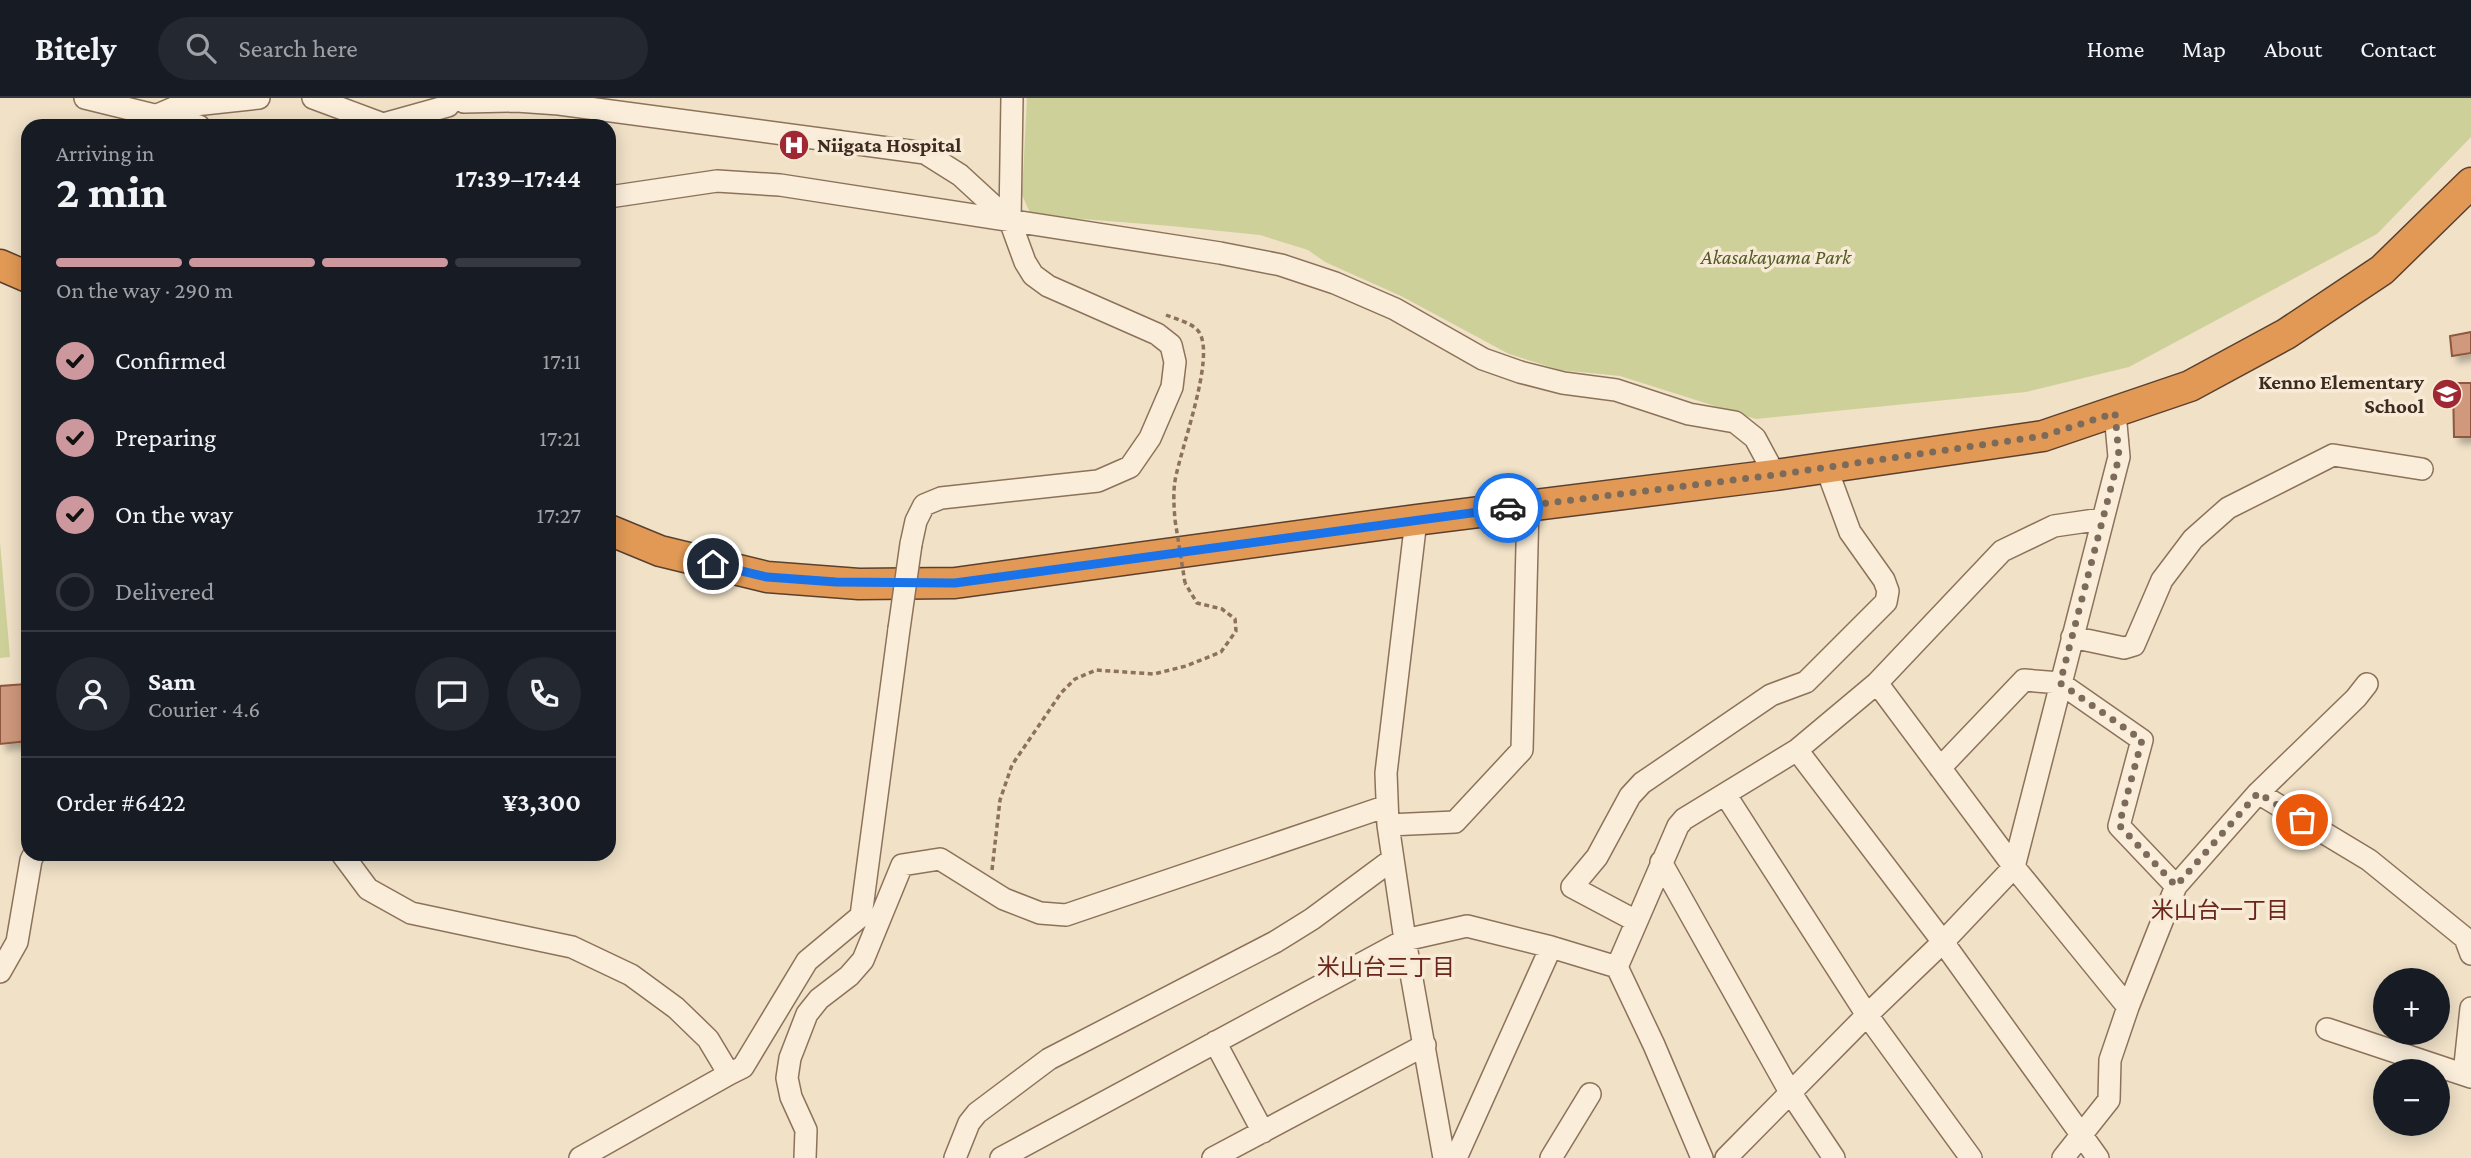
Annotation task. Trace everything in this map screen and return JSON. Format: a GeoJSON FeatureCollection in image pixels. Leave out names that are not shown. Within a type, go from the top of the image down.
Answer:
{"type":"FeatureCollection","features":[{"type":"Feature","properties":{"kind":"highway"},"geometry":{"type":"LineString","coordinates":[[616,533],[660,551],[767,577],[859,584],[955,583],[1416,520],[1774,475],[2043,436],[2190,386],[2286,334],[2382,270],[2471,183]]}},
{"type":"Feature","properties":{"kind":"highway"},"geometry":{"type":"LineString","coordinates":[[0,265],[21,274]]}},
{"type":"Feature","properties":{"kind":"street"},"geometry":{"type":"LineString","coordinates":[[85,98],[168,119]]}},
{"type":"Feature","properties":{"kind":"street"},"geometry":{"type":"LineString","coordinates":[[154,116],[176,107],[259,98]]}},
{"type":"Feature","properties":{"kind":"street"},"geometry":{"type":"LineString","coordinates":[[313,98],[370,119]]}},
{"type":"Feature","properties":{"kind":"street"},"geometry":{"type":"LineString","coordinates":[[580,1158],[743,1067],[807,961],[861,916],[911,544],[916,520],[924,505],[941,498],[1098,481],[1130,467],[1150,438],[1172,387],[1175,362],[1171,345],[1157,334],[1048,286],[1033,275],[1025,262],[1010,221],[1012,98]]}},
{"type":"Feature","properties":{"kind":"street"},"geometry":{"type":"LineString","coordinates":[[398,119],[452,101],[515,99],[925,153],[960,175],[1010,221]]}},
{"type":"Feature","properties":{"kind":"street"},"geometry":{"type":"LineString","coordinates":[[616,196],[717,181],[767,184],[1220,253],[1281,265],[1395,309],[1483,359],[1563,383],[1616,390],[1689,414],[1735,422],[1755,438],[1774,475]]}},
{"type":"Feature","properties":{"kind":"street"},"geometry":{"type":"LineString","coordinates":[[1727,1158],[2014,867],[2119,457],[2115,413]]}},
{"type":"Feature","properties":{"kind":"street"},"geometry":{"type":"LineString","coordinates":[[2072,636],[2124,648],[2134,645],[2162,580],[2193,539],[2228,508],[2333,456],[2422,469]]}},
{"type":"Feature","properties":{"kind":"street"},"geometry":{"type":"LineString","coordinates":[[1636,921],[1572,887],[1597,857],[1630,796],[1642,783],[1771,695],[1806,682],[1885,602],[1888,591],[1884,580],[1850,533],[1826,467]]}},
{"type":"Feature","properties":{"kind":"street"},"geometry":{"type":"LineString","coordinates":[[805,1158],[806,1130],[791,1097],[788,1078],[790,1058],[807,1014],[819,999],[849,976],[863,960],[902,865],[940,859],[1004,899],[1040,913],[1066,915],[1387,815],[1455,821],[1522,750],[1528,506]]}},
{"type":"Feature","properties":{"kind":"street"},"geometry":{"type":"LineString","coordinates":[[1617,967],[1661,862],[1684,819],[1797,750],[1877,683],[2002,551],[2054,526],[2102,519]]}},
{"type":"Feature","properties":{"kind":"street"},"geometry":{"type":"LineString","coordinates":[[1416,520],[1386,773],[1387,815],[1405,940],[1443,1156]]}},
{"type":"Feature","properties":{"kind":"street"},"geometry":{"type":"LineString","coordinates":[[1940,768],[2024,680],[2060,683],[2142,740],[2119,825],[2176,886]]}},
{"type":"Feature","properties":{"kind":"street"},"geometry":{"type":"LineString","coordinates":[[1877,683],[2014,867],[2128,1007]]}},
{"type":"Feature","properties":{"kind":"street"},"geometry":{"type":"LineString","coordinates":[[2063,1158],[2109,1100],[2110,1060],[2176,886],[2258,793],[2357,698],[2367,684]]}},
{"type":"Feature","properties":{"kind":"street"},"geometry":{"type":"LineString","coordinates":[[1797,750],[1942,942],[2098,1158]]}},
{"type":"Feature","properties":{"kind":"street"},"geometry":{"type":"LineString","coordinates":[[2258,793],[2368,860],[2456,929],[2465,938],[2471,954]]}},
{"type":"Feature","properties":{"kind":"street"},"geometry":{"type":"LineString","coordinates":[[1725,794],[1867,1014],[1971,1158]]}},
{"type":"Feature","properties":{"kind":"street"},"geometry":{"type":"LineString","coordinates":[[956,1158],[969,1123],[977,1113],[1049,1059],[1275,942],[1312,919],[1393,859]]}},
{"type":"Feature","properties":{"kind":"street"},"geometry":{"type":"LineString","coordinates":[[0,972],[17,942],[33,861]]}},
{"type":"Feature","properties":{"kind":"street"},"geometry":{"type":"LineString","coordinates":[[347,861],[368,889],[411,913],[572,947],[631,975],[676,1008],[708,1039],[729,1074]]}},
{"type":"Feature","properties":{"kind":"street"},"geometry":{"type":"LineString","coordinates":[[1661,862],[1790,1093],[1835,1158]]}},
{"type":"Feature","properties":{"kind":"street"},"geometry":{"type":"LineString","coordinates":[[1002,1158],[1405,940],[1467,926],[1617,967],[1702,1158]]}},
{"type":"Feature","properties":{"kind":"street"},"geometry":{"type":"LineString","coordinates":[[1443,1156],[1551,947]]}},
{"type":"Feature","properties":{"kind":"street"},"geometry":{"type":"LineString","coordinates":[[2327,1029],[2467,1075],[2471,1008]]}},
{"type":"Feature","properties":{"kind":"street"},"geometry":{"type":"LineString","coordinates":[[1215,1042],[1263,1132]]}},
{"type":"Feature","properties":{"kind":"street"},"geometry":{"type":"LineString","coordinates":[[1213,1158],[1425,1045]]}},
{"type":"Feature","properties":{"kind":"street"},"geometry":{"type":"LineString","coordinates":[[1551,1158],[1590,1094]]}},
{"type":"Feature","properties":{"kind":"path"},"geometry":{"type":"LineString","coordinates":[[990,888],[1000,800],[1012,765],[1061,693],[1075,679],[1096,670],[1154,674],[1186,666],[1221,652],[1236,631],[1235,619],[1222,609],[1197,603],[1185,583],[1175,520]]}},
{"type":"Feature","properties":{"kind":"green space","name":"Akasakayama Park"},"geometry":{"type":"Polygon","coordinates":[[[1027,98],[2471,98],[2471,137],[2377,234],[2129,367],[2026,392],[1756,419],[1620,376],[1560,370],[1509,354],[1401,296],[1325,262],[1308,250],[1260,235],[1031,215],[1022,195],[1027,98]]]}},
{"type":"Feature","properties":{"kind":"green space"},"geometry":{"type":"Polygon","coordinates":[[[0,542],[10,657],[0,658],[0,542]]]}},
{"type":"Feature","properties":{"kind":"building"},"geometry":{"type":"Polygon","coordinates":[[[2471,332],[2471,353],[2452,356],[2450,336],[2471,332]]]}},
{"type":"Feature","properties":{"kind":"building"},"geometry":{"type":"Polygon","coordinates":[[[2453,383],[2471,383],[2471,437],[2454,437],[2453,383]]]}},
{"type":"Feature","properties":{"kind":"building"},"geometry":{"type":"Polygon","coordinates":[[[21,684],[21,742],[0,744],[0,686],[21,684]]]}},
{"type":"Feature","properties":{"kind":"way so far"},"geometry":{"type":"LineString","coordinates":[[1508,508],[1774,475],[2043,436],[2115,413],[2119,457],[2060,683],[2142,740],[2119,825],[2176,886],[2258,793],[2302,820]]}},
{"type":"Feature","properties":{"kind":"place","name":"Niigata Hospital"},"geometry":{"type":"Point","coordinates":[794,145]}},
{"type":"Feature","properties":{"kind":"place","name":"Kenno Elementary School"},"geometry":{"type":"Point","coordinates":[2447,394]}},
{"type":"Feature","properties":{"kind":"district","name":"米山台一丁目"},"geometry":{"type":"Point","coordinates":[2220,910]}},
{"type":"Feature","properties":{"kind":"district","name":"米山台三丁目"},"geometry":{"type":"Point","coordinates":[1386,967]}},
{"type":"Feature","properties":{"kind":"route"},"geometry":{"type":"LineString","coordinates":[[713,564],[767,577],[859,584],[955,583],[1508,508]]}}]}
